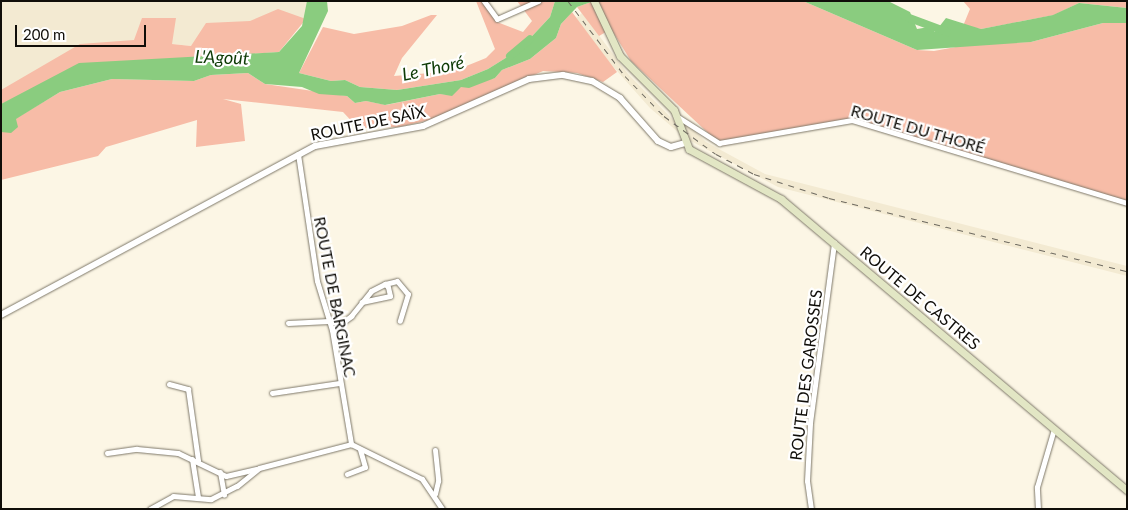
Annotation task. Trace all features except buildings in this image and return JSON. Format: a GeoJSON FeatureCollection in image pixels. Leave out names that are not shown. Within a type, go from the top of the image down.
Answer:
{"type":"FeatureCollection","features":[{"type":"Feature","properties":{"kind":"main road"},"geometry":{"type":"LineString","coordinates":[[594,1],[625,62],[678,117],[685,143]]}},
{"type":"Feature","properties":{"kind":"main road","name":"ROUTE DE CASTRES"},"geometry":{"type":"LineString","coordinates":[[685,143],[698,155],[773,193],[1127,490]]}},
{"type":"Feature","properties":{"kind":"street"},"geometry":{"type":"LineString","coordinates":[[484,1],[492,17],[505,17],[538,1]]}},
{"type":"Feature","properties":{"kind":"street","name":"ROUTE DE SAÏX"},"geometry":{"type":"LineString","coordinates":[[1,315],[298,154],[329,142],[423,126],[519,83],[554,75],[600,85],[630,107],[658,142],[671,146],[685,143]]}},
{"type":"Feature","properties":{"kind":"street","name":"ROUTE DU THORÉ"},"geometry":{"type":"LineString","coordinates":[[678,117],[719,143],[852,120],[1127,203]]}},
{"type":"Feature","properties":{"kind":"street","name":"ROUTE DE BARGINAC"},"geometry":{"type":"LineString","coordinates":[[298,154],[317,281],[332,330],[338,383],[351,444]]}},
{"type":"Feature","properties":{"kind":"street","name":"ROUTE DES GAROSSES"},"geometry":{"type":"LineString","coordinates":[[811,509],[807,481],[810,423],[834,243]]}},
{"type":"Feature","properties":{"kind":"street"},"geometry":{"type":"LineString","coordinates":[[332,330],[362,302],[370,291],[397,281],[408,294],[400,321]]}},
{"type":"Feature","properties":{"kind":"street"},"geometry":{"type":"LineString","coordinates":[[362,302],[390,296],[385,284]]}},
{"type":"Feature","properties":{"kind":"street"},"geometry":{"type":"LineString","coordinates":[[288,323],[329,321]]}},
{"type":"Feature","properties":{"kind":"street"},"geometry":{"type":"LineString","coordinates":[[272,393],[338,383]]}},
{"type":"Feature","properties":{"kind":"street"},"geometry":{"type":"LineString","coordinates":[[170,384],[188,389],[198,498]]}},
{"type":"Feature","properties":{"kind":"street"},"geometry":{"type":"LineString","coordinates":[[1038,509],[1037,487],[1054,429]]}},
{"type":"Feature","properties":{"kind":"street"},"geometry":{"type":"LineString","coordinates":[[107,453],[155,450],[195,459],[220,472],[235,475],[351,444],[386,464],[411,471],[435,495],[442,509]]}},
{"type":"Feature","properties":{"kind":"street"},"geometry":{"type":"LineString","coordinates":[[347,474],[365,467],[360,449]]}},
{"type":"Feature","properties":{"kind":"street"},"geometry":{"type":"LineString","coordinates":[[435,450],[438,481],[435,495]]}},
{"type":"Feature","properties":{"kind":"street"},"geometry":{"type":"LineString","coordinates":[[150,509],[174,496],[198,498],[224,495],[259,468]]}},
{"type":"Feature","properties":{"kind":"street"},"geometry":{"type":"LineString","coordinates":[[220,472],[224,495]]}},
{"type":"Feature","properties":{"kind":"shaded area"},"geometry":{"type":"Polygon","coordinates":[[[1,1],[307,2],[306,19],[262,53],[172,44],[1,93],[1,1]]]}},
{"type":"Feature","properties":{"kind":"shaded area"},"geometry":{"type":"Polygon","coordinates":[[[476,1],[488,1],[497,22],[523,32],[532,21],[517,1],[555,1],[550,17],[520,49],[488,69],[461,80],[397,90],[360,87],[345,80],[331,81],[299,73],[323,27],[354,34],[402,26],[431,15],[437,15],[402,58],[394,76],[454,71],[486,58],[495,49],[476,1]]]}},
{"type":"Feature","properties":{"kind":"shaded area"},"geometry":{"type":"Polygon","coordinates":[[[594,1],[803,1],[917,50],[934,51],[972,44],[1031,42],[1103,23],[1127,23],[1127,206],[858,122],[844,120],[722,146],[631,61],[611,29],[599,36],[577,7],[594,1]]]}},
{"type":"Feature","properties":{"kind":"shaded area"},"geometry":{"type":"Polygon","coordinates":[[[963,1],[1127,1],[1127,8],[1079,3],[1054,15],[981,29],[963,26],[970,9],[963,1]]]}},
{"type":"Feature","properties":{"kind":"shaded area"},"geometry":{"type":"Polygon","coordinates":[[[278,9],[306,19],[279,52],[184,59],[40,86],[1,104],[1,90],[80,44],[134,40],[142,18],[176,18],[172,44],[191,46],[206,23],[250,21],[278,9]]]}},
{"type":"Feature","properties":{"kind":"shaded area"},"geometry":{"type":"Polygon","coordinates":[[[572,12],[617,72],[603,82],[577,73],[543,71],[434,119],[399,127],[358,128],[343,112],[223,99],[241,104],[245,141],[196,147],[197,120],[106,147],[98,156],[1,180],[1,132],[11,132],[15,119],[60,92],[112,79],[194,81],[211,75],[248,73],[265,84],[347,96],[355,103],[366,101],[386,105],[440,94],[452,95],[461,86],[495,78],[502,70],[530,59],[556,38],[561,24],[572,12]]]}},
{"type":"Feature","properties":{"kind":"shaded area"},"geometry":{"type":"Polygon","coordinates":[[[582,13],[628,74],[677,124],[678,132],[650,108],[609,62],[576,18],[582,13]]]}},
{"type":"Feature","properties":{"kind":"shaded area"},"geometry":{"type":"Polygon","coordinates":[[[688,124],[706,142],[765,174],[1127,266],[1127,276],[778,187],[687,139],[684,125],[688,124]]]}},
{"type":"Feature","properties":{"kind":"water","name":"L'Agoût"},"geometry":{"type":"Polygon","coordinates":[[[307,1],[327,1],[328,11],[299,73],[331,81],[345,80],[360,87],[397,90],[461,80],[488,69],[520,49],[550,17],[555,1],[594,1],[577,7],[561,24],[556,38],[530,59],[502,70],[495,78],[469,88],[461,87],[452,96],[440,94],[385,105],[366,101],[355,103],[347,96],[319,94],[302,87],[265,84],[248,73],[211,75],[194,81],[112,79],[60,92],[16,119],[18,127],[11,133],[1,132],[1,104],[79,63],[279,52],[302,26],[307,1]]]}},
{"type":"Feature","properties":{"kind":"water"},"geometry":{"type":"Polygon","coordinates":[[[803,1],[888,1],[910,12],[917,29],[929,27],[935,32],[946,18],[981,29],[1053,15],[1079,3],[1127,8],[1127,23],[1103,23],[1031,42],[917,50],[803,1]]]}},
{"type":"Feature","properties":{"kind":"waterway","name":"Le Thoré"},"geometry":{"type":"LineString","coordinates":[[904,16],[947,32]]}},
{"type":"Feature","properties":{"kind":"waterway","name":"Le Thoré"},"geometry":{"type":"LineString","coordinates":[[510,56],[530,39]]}},
{"type":"Feature","properties":{"kind":"railway"},"geometry":{"type":"LineString","coordinates":[[568,1],[625,76],[664,116],[716,154],[754,174],[829,198],[1127,271]]}}]}
